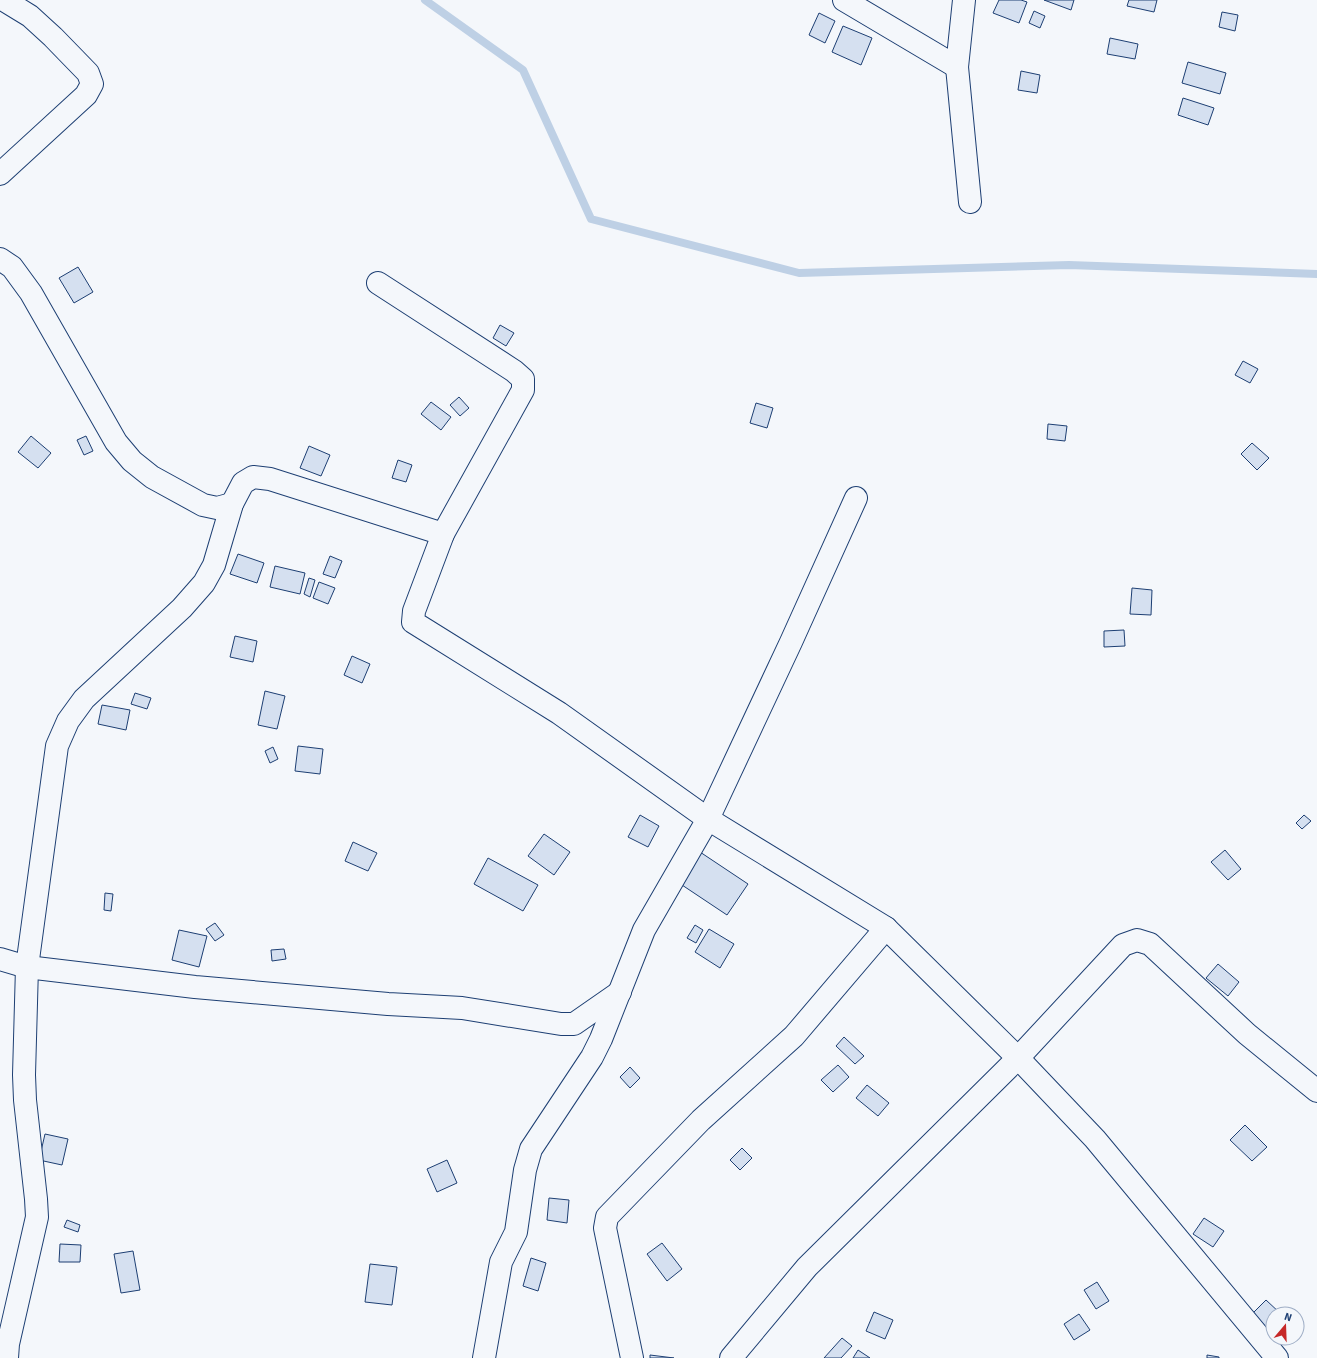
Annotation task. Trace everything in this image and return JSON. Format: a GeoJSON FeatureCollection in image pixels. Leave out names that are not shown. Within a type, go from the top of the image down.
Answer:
{"type":"FeatureCollection","features":[{"type":"Feature","properties":{"kind":"street"},"geometry":{"type":"LineString","coordinates":[[0,174],[86,95],[92,84],[88,73],[53,37],[30,16],[4,0]]}},
{"type":"Feature","properties":{"kind":"street"},"geometry":{"type":"LineString","coordinates":[[844,0],[957,67]]}},
{"type":"Feature","properties":{"kind":"street"},"geometry":{"type":"LineString","coordinates":[[964,0],[957,67],[970,202]]}},
{"type":"Feature","properties":{"kind":"street"},"geometry":{"type":"LineString","coordinates":[[0,259],[12,267],[31,293],[116,442],[132,461],[152,477],[203,505],[218,508],[232,504]]}},
{"type":"Feature","properties":{"kind":"street"},"geometry":{"type":"LineString","coordinates":[[378,283],[514,371],[523,379],[523,390],[443,534],[414,611],[413,622],[559,713],[708,819],[886,928],[1018,1058],[1095,1139],[1277,1358]]}},
{"type":"Feature","properties":{"kind":"street"},"geometry":{"type":"LineString","coordinates":[[7,1358],[8,1344],[36,1217],[36,1200],[25,1100],[24,1075],[27,967],[57,746],[68,721],[84,699],[182,608],[204,583],[214,565],[232,504],[244,483],[253,477],[270,479],[443,534]]}},
{"type":"Feature","properties":{"kind":"street"},"geometry":{"type":"LineString","coordinates":[[484,1358],[501,1262],[516,1232],[531,1149],[592,1057],[620,992],[644,930],[708,819],[856,498]]}},
{"type":"Feature","properties":{"kind":"street"},"geometry":{"type":"LineString","coordinates":[[632,1358],[605,1228],[607,1217],[702,1120],[794,1036],[886,928]]}},
{"type":"Feature","properties":{"kind":"street"},"geometry":{"type":"LineString","coordinates":[[731,1358],[807,1268],[1018,1058],[1123,945],[1137,940],[1150,944],[1247,1034],[1317,1091]]}},
{"type":"Feature","properties":{"kind":"street"},"geometry":{"type":"LineString","coordinates":[[0,959],[27,967],[195,987],[388,1004],[462,1008],[561,1024],[574,1024],[620,992]]}},
{"type":"Feature","properties":{"kind":"building"},"geometry":{"type":"Polygon","coordinates":[[[999,0],[1021,0],[1027,2],[1019,23],[993,13],[999,0]]]}},
{"type":"Feature","properties":{"kind":"building"},"geometry":{"type":"Polygon","coordinates":[[[1044,0],[1074,0],[1071,10],[1044,0]]]}},
{"type":"Feature","properties":{"kind":"building"},"geometry":{"type":"Polygon","coordinates":[[[1129,0],[1157,0],[1154,12],[1127,6],[1129,0]]]}},
{"type":"Feature","properties":{"kind":"building"},"geometry":{"type":"Polygon","coordinates":[[[1034,11],[1045,16],[1040,28],[1029,23],[1034,11]]]}},
{"type":"Feature","properties":{"kind":"building"},"geometry":{"type":"Polygon","coordinates":[[[1222,12],[1238,15],[1235,31],[1219,27],[1222,12]]]}},
{"type":"Feature","properties":{"kind":"building"},"geometry":{"type":"Polygon","coordinates":[[[819,13],[835,21],[825,43],[809,35],[819,13]]]}},
{"type":"Feature","properties":{"kind":"building"},"geometry":{"type":"Polygon","coordinates":[[[843,26],[872,38],[861,65],[832,52],[843,26]]]}},
{"type":"Feature","properties":{"kind":"building"},"geometry":{"type":"Polygon","coordinates":[[[1110,38],[1138,44],[1135,59],[1107,54],[1110,38]]]}},
{"type":"Feature","properties":{"kind":"building"},"geometry":{"type":"Polygon","coordinates":[[[1188,62],[1226,73],[1220,94],[1182,83],[1188,62]]]}},
{"type":"Feature","properties":{"kind":"building"},"geometry":{"type":"Polygon","coordinates":[[[1021,71],[1040,75],[1037,93],[1018,90],[1021,71]]]}},
{"type":"Feature","properties":{"kind":"building"},"geometry":{"type":"Polygon","coordinates":[[[1183,98],[1214,108],[1208,125],[1178,115],[1183,98]]]}},
{"type":"Feature","properties":{"kind":"building"},"geometry":{"type":"Polygon","coordinates":[[[78,267],[93,292],[74,303],[59,278],[78,267]]]}},
{"type":"Feature","properties":{"kind":"building"},"geometry":{"type":"Polygon","coordinates":[[[500,325],[514,333],[506,346],[493,338],[500,325]]]}},
{"type":"Feature","properties":{"kind":"building"},"geometry":{"type":"Polygon","coordinates":[[[1243,361],[1258,369],[1250,383],[1235,375],[1243,361]]]}},
{"type":"Feature","properties":{"kind":"building"},"geometry":{"type":"Polygon","coordinates":[[[459,397],[469,408],[460,416],[450,405],[459,397]]]}},
{"type":"Feature","properties":{"kind":"building"},"geometry":{"type":"Polygon","coordinates":[[[431,402],[451,417],[441,430],[421,414],[431,402]]]}},
{"type":"Feature","properties":{"kind":"building"},"geometry":{"type":"Polygon","coordinates":[[[756,403],[773,408],[767,428],[750,423],[756,403]]]}},
{"type":"Feature","properties":{"kind":"building"},"geometry":{"type":"Polygon","coordinates":[[[1048,424],[1067,426],[1065,441],[1047,439],[1048,424]]]}},
{"type":"Feature","properties":{"kind":"building"},"geometry":{"type":"Polygon","coordinates":[[[31,436],[51,453],[38,468],[18,452],[31,436]]]}},
{"type":"Feature","properties":{"kind":"building"},"geometry":{"type":"Polygon","coordinates":[[[86,436],[93,451],[84,455],[77,440],[86,436]]]}},
{"type":"Feature","properties":{"kind":"building"},"geometry":{"type":"Polygon","coordinates":[[[1252,443],[1269,458],[1257,470],[1241,454],[1252,443]]]}},
{"type":"Feature","properties":{"kind":"building"},"geometry":{"type":"Polygon","coordinates":[[[309,446],[330,455],[321,476],[300,468],[309,446]]]}},
{"type":"Feature","properties":{"kind":"building"},"geometry":{"type":"Polygon","coordinates":[[[398,460],[412,465],[406,482],[392,478],[398,460]]]}},
{"type":"Feature","properties":{"kind":"building"},"geometry":{"type":"Polygon","coordinates":[[[238,554],[264,563],[257,583],[230,574],[238,554]]]}},
{"type":"Feature","properties":{"kind":"building"},"geometry":{"type":"Polygon","coordinates":[[[330,556],[342,561],[335,578],[323,574],[330,556]]]}},
{"type":"Feature","properties":{"kind":"building"},"geometry":{"type":"Polygon","coordinates":[[[275,566],[305,573],[300,594],[270,587],[275,566]]]}},
{"type":"Feature","properties":{"kind":"building"},"geometry":{"type":"Polygon","coordinates":[[[309,578],[315,580],[310,597],[304,594],[309,578]]]}},
{"type":"Feature","properties":{"kind":"building"},"geometry":{"type":"Polygon","coordinates":[[[319,582],[335,588],[328,604],[313,598],[319,582]]]}},
{"type":"Feature","properties":{"kind":"building"},"geometry":{"type":"Polygon","coordinates":[[[1132,588],[1152,590],[1151,615],[1130,614],[1132,588]]]}},
{"type":"Feature","properties":{"kind":"building"},"geometry":{"type":"Polygon","coordinates":[[[1124,630],[1125,646],[1104,647],[1104,631],[1124,630]]]}},
{"type":"Feature","properties":{"kind":"building"},"geometry":{"type":"Polygon","coordinates":[[[235,636],[257,641],[253,662],[230,657],[235,636]]]}},
{"type":"Feature","properties":{"kind":"building"},"geometry":{"type":"Polygon","coordinates":[[[352,656],[370,664],[362,683],[344,675],[352,656]]]}},
{"type":"Feature","properties":{"kind":"building"},"geometry":{"type":"Polygon","coordinates":[[[265,691],[285,696],[277,729],[258,725],[265,691]]]}},
{"type":"Feature","properties":{"kind":"building"},"geometry":{"type":"Polygon","coordinates":[[[135,693],[151,698],[147,709],[131,704],[135,693]]]}},
{"type":"Feature","properties":{"kind":"building"},"geometry":{"type":"Polygon","coordinates":[[[102,705],[130,710],[126,730],[98,724],[102,705]]]}},
{"type":"Feature","properties":{"kind":"building"},"geometry":{"type":"Polygon","coordinates":[[[298,746],[323,749],[320,774],[295,771],[298,746]]]}},
{"type":"Feature","properties":{"kind":"building"},"geometry":{"type":"Polygon","coordinates":[[[273,747],[278,759],[270,763],[265,751],[273,747]]]}},
{"type":"Feature","properties":{"kind":"building"},"geometry":{"type":"Polygon","coordinates":[[[640,815],[659,826],[648,847],[628,837],[640,815]]]}},
{"type":"Feature","properties":{"kind":"building"},"geometry":{"type":"Polygon","coordinates":[[[1304,815],[1311,821],[1302,829],[1296,823],[1304,815]]]}},
{"type":"Feature","properties":{"kind":"building"},"geometry":{"type":"Polygon","coordinates":[[[544,834],[570,852],[554,875],[528,856],[544,834]]]}},
{"type":"Feature","properties":{"kind":"building"},"geometry":{"type":"Polygon","coordinates":[[[353,842],[377,853],[368,871],[345,861],[353,842]]]}},
{"type":"Feature","properties":{"kind":"building"},"geometry":{"type":"Polygon","coordinates":[[[1225,850],[1241,869],[1228,880],[1211,862],[1225,850]]]}},
{"type":"Feature","properties":{"kind":"building"},"geometry":{"type":"Polygon","coordinates":[[[700,852],[748,884],[727,915],[679,883],[700,852]]]}},
{"type":"Feature","properties":{"kind":"building"},"geometry":{"type":"Polygon","coordinates":[[[488,858],[538,885],[523,911],[474,884],[488,858]]]}},
{"type":"Feature","properties":{"kind":"building"},"geometry":{"type":"Polygon","coordinates":[[[105,893],[113,894],[111,911],[104,910],[105,893]]]}},
{"type":"Feature","properties":{"kind":"building"},"geometry":{"type":"Polygon","coordinates":[[[215,923],[224,935],[215,941],[206,929],[215,923]]]}},
{"type":"Feature","properties":{"kind":"building"},"geometry":{"type":"Polygon","coordinates":[[[695,925],[703,930],[696,943],[687,938],[695,925]]]}},
{"type":"Feature","properties":{"kind":"building"},"geometry":{"type":"Polygon","coordinates":[[[709,929],[734,944],[720,968],[695,952],[709,929]]]}},
{"type":"Feature","properties":{"kind":"building"},"geometry":{"type":"Polygon","coordinates":[[[179,930],[207,936],[199,967],[172,960],[179,930]]]}},
{"type":"Feature","properties":{"kind":"building"},"geometry":{"type":"Polygon","coordinates":[[[284,949],[286,959],[272,961],[271,950],[284,949]]]}},
{"type":"Feature","properties":{"kind":"building"},"geometry":{"type":"Polygon","coordinates":[[[1218,964],[1239,982],[1228,996],[1206,978],[1218,964]]]}},
{"type":"Feature","properties":{"kind":"building"},"geometry":{"type":"Polygon","coordinates":[[[844,1037],[864,1056],[855,1064],[836,1046],[844,1037]]]}},
{"type":"Feature","properties":{"kind":"building"},"geometry":{"type":"Polygon","coordinates":[[[838,1065],[849,1077],[833,1092],[821,1080],[838,1065]]]}},
{"type":"Feature","properties":{"kind":"building"},"geometry":{"type":"Polygon","coordinates":[[[630,1067],[640,1078],[630,1088],[620,1077],[630,1067]]]}},
{"type":"Feature","properties":{"kind":"building"},"geometry":{"type":"Polygon","coordinates":[[[867,1085],[889,1103],[878,1116],[856,1098],[867,1085]]]}},
{"type":"Feature","properties":{"kind":"building"},"geometry":{"type":"Polygon","coordinates":[[[1245,1125],[1267,1147],[1252,1161],[1230,1140],[1245,1125]]]}},
{"type":"Feature","properties":{"kind":"building"},"geometry":{"type":"Polygon","coordinates":[[[45,1134],[68,1139],[62,1165],[39,1160],[45,1134]]]}},
{"type":"Feature","properties":{"kind":"building"},"geometry":{"type":"Polygon","coordinates":[[[742,1148],[752,1158],[740,1170],[730,1160],[742,1148]]]}},
{"type":"Feature","properties":{"kind":"building"},"geometry":{"type":"Polygon","coordinates":[[[447,1160],[457,1183],[437,1192],[427,1169],[447,1160]]]}},
{"type":"Feature","properties":{"kind":"building"},"geometry":{"type":"Polygon","coordinates":[[[549,1198],[569,1200],[567,1223],[547,1220],[549,1198]]]}},
{"type":"Feature","properties":{"kind":"building"},"geometry":{"type":"Polygon","coordinates":[[[1204,1218],[1224,1231],[1213,1247],[1193,1234],[1204,1218]]]}},
{"type":"Feature","properties":{"kind":"building"},"geometry":{"type":"Polygon","coordinates":[[[67,1220],[80,1225],[78,1232],[64,1227],[67,1220]]]}},
{"type":"Feature","properties":{"kind":"building"},"geometry":{"type":"Polygon","coordinates":[[[662,1243],[682,1269],[667,1281],[647,1254],[662,1243]]]}},
{"type":"Feature","properties":{"kind":"building"},"geometry":{"type":"Polygon","coordinates":[[[60,1244],[81,1245],[80,1262],[59,1262],[60,1244]]]}},
{"type":"Feature","properties":{"kind":"building"},"geometry":{"type":"Polygon","coordinates":[[[133,1251],[140,1290],[121,1293],[114,1254],[133,1251]]]}},
{"type":"Feature","properties":{"kind":"building"},"geometry":{"type":"Polygon","coordinates":[[[531,1258],[546,1263],[538,1291],[523,1286],[531,1258]]]}},
{"type":"Feature","properties":{"kind":"building"},"geometry":{"type":"Polygon","coordinates":[[[370,1264],[397,1267],[392,1305],[365,1302],[370,1264]]]}},
{"type":"Feature","properties":{"kind":"building"},"geometry":{"type":"Polygon","coordinates":[[[1097,1282],[1109,1301],[1096,1309],[1084,1290],[1097,1282]]]}},
{"type":"Feature","properties":{"kind":"building"},"geometry":{"type":"Polygon","coordinates":[[[1266,1300],[1272,1306],[1265,1306],[1265,1326],[1252,1314],[1266,1300]]]}},
{"type":"Feature","properties":{"kind":"building"},"geometry":{"type":"Polygon","coordinates":[[[874,1312],[893,1320],[885,1339],[866,1331],[874,1312]]]}},
{"type":"Feature","properties":{"kind":"building"},"geometry":{"type":"Polygon","coordinates":[[[1079,1314],[1090,1330],[1074,1340],[1064,1324],[1079,1314]]]}},
{"type":"Feature","properties":{"kind":"building"},"geometry":{"type":"Polygon","coordinates":[[[842,1338],[852,1346],[841,1358],[824,1358],[842,1338]]]}},
{"type":"Feature","properties":{"kind":"building"},"geometry":{"type":"Polygon","coordinates":[[[858,1350],[870,1358],[853,1358],[858,1350]]]}},
{"type":"Feature","properties":{"kind":"building"},"geometry":{"type":"Polygon","coordinates":[[[650,1355],[674,1358],[650,1358],[650,1355]]]}},
{"type":"Feature","properties":{"kind":"building"},"geometry":{"type":"Polygon","coordinates":[[[1207,1355],[1219,1357],[1219,1358],[1207,1358],[1207,1355]]]}},
{"type":"Feature","properties":{"kind":"waterway"},"geometry":{"type":"LineString","coordinates":[[425,0],[523,70],[591,219],[799,273],[1069,265],[1317,274]]}}]}
